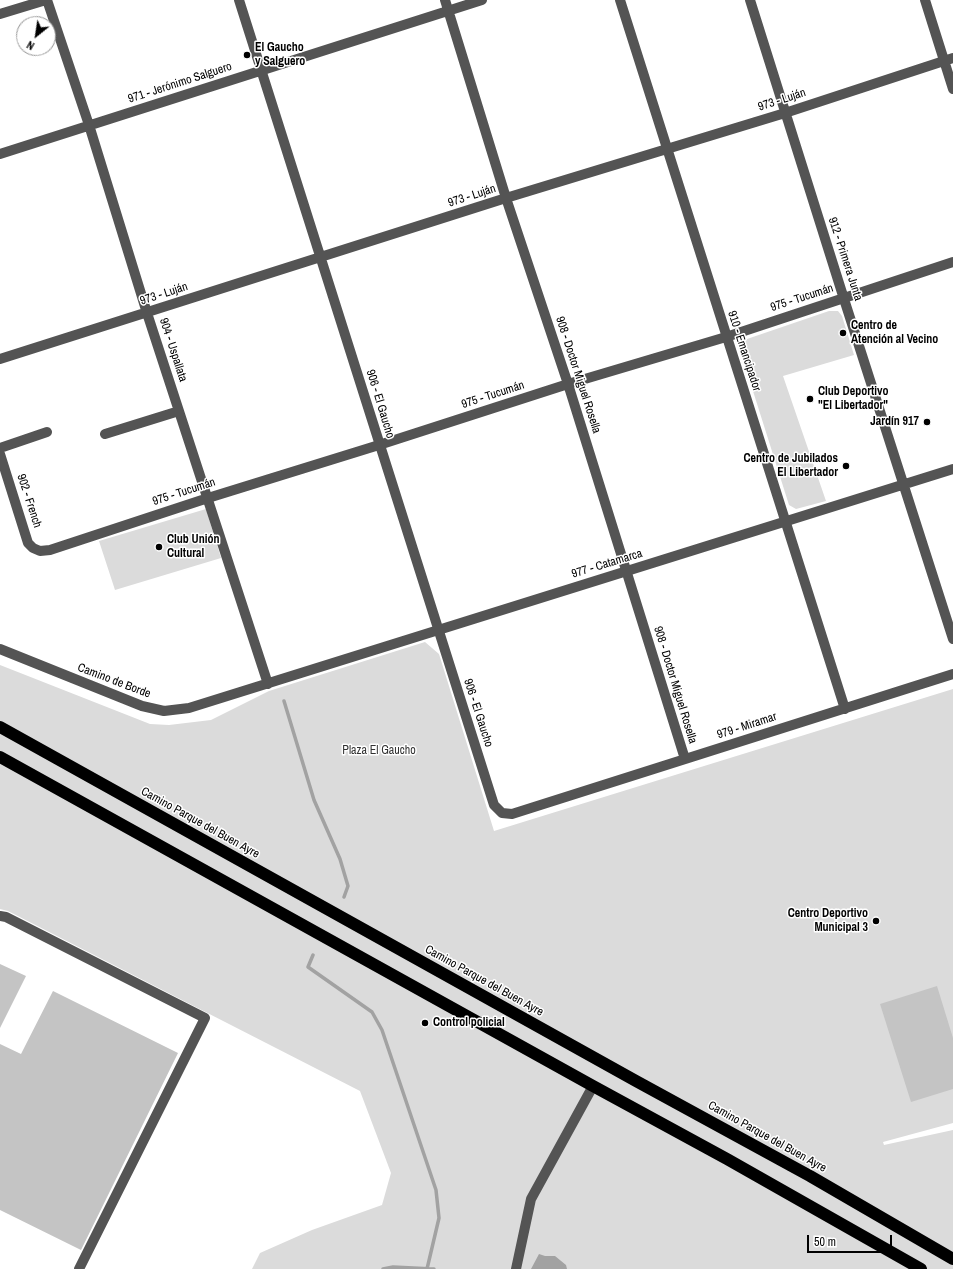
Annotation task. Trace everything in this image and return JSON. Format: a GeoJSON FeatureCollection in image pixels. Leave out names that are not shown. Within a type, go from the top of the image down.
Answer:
{"type":"FeatureCollection","features":[{"type":"Feature","properties":{"kind":"highway","name":"Camino Parque del Buen Ayre"},"geometry":{"type":"LineString","coordinates":[[0,727],[636,1081],[810,1176],[953,1259]]}},
{"type":"Feature","properties":{"kind":"highway"},"geometry":{"type":"LineString","coordinates":[[0,757],[593,1086],[734,1162],[921,1269]]}},
{"type":"Feature","properties":{"kind":"street"},"geometry":{"type":"LineString","coordinates":[[0,14],[47,0]]}},
{"type":"Feature","properties":{"kind":"street","name":"904 - Uspallata"},"geometry":{"type":"LineString","coordinates":[[47,0],[89,125],[147,313],[268,684]]}},
{"type":"Feature","properties":{"kind":"street","name":"906 - El Gaucho"},"geometry":{"type":"LineString","coordinates":[[239,0],[494,805],[502,813]]}},
{"type":"Feature","properties":{"kind":"street","name":"908 - Doctor Miguel Rosella"},"geometry":{"type":"LineString","coordinates":[[445,0],[506,198],[568,384],[685,759]]}},
{"type":"Feature","properties":{"kind":"street","name":"971 - Jerónimo Salguero"},"geometry":{"type":"LineString","coordinates":[[0,154],[482,0]]}},
{"type":"Feature","properties":{"kind":"street","name":"910 - Emancipador"},"geometry":{"type":"LineString","coordinates":[[620,0],[845,709]]}},
{"type":"Feature","properties":{"kind":"street","name":"912 - Primera Junta"},"geometry":{"type":"LineString","coordinates":[[750,0],[953,638]]}},
{"type":"Feature","properties":{"kind":"street"},"geometry":{"type":"LineString","coordinates":[[925,0],[948,59],[953,89]]}},
{"type":"Feature","properties":{"kind":"street","name":"973 - Luján"},"geometry":{"type":"LineString","coordinates":[[0,359],[506,198],[785,113],[948,59]]}},
{"type":"Feature","properties":{"kind":"street","name":"975 - Tucumán"},"geometry":{"type":"LineString","coordinates":[[40,551],[50,550],[208,498],[568,384],[726,337],[953,262]]}},
{"type":"Feature","properties":{"kind":"street"},"geometry":{"type":"LineString","coordinates":[[105,434],[179,411]]}},
{"type":"Feature","properties":{"kind":"street"},"geometry":{"type":"LineString","coordinates":[[0,448],[47,432]]}},
{"type":"Feature","properties":{"kind":"street","name":"902 - French"},"geometry":{"type":"LineString","coordinates":[[0,454],[28,542],[33,548],[40,551]]}},
{"type":"Feature","properties":{"kind":"street","name":"977 - Catamarca"},"geometry":{"type":"LineString","coordinates":[[268,684],[953,469]]}},
{"type":"Feature","properties":{"kind":"street","name":"Camino de Borde"},"geometry":{"type":"LineString","coordinates":[[0,649],[142,706],[164,711],[189,708],[268,684]]}},
{"type":"Feature","properties":{"kind":"street","name":"979 - Miramar"},"geometry":{"type":"LineString","coordinates":[[502,813],[512,814],[953,674]]}},
{"type":"Feature","properties":{"kind":"street"},"geometry":{"type":"LineString","coordinates":[[0,916],[6,917],[205,1018],[79,1269]]}},
{"type":"Feature","properties":{"kind":"street"},"geometry":{"type":"LineString","coordinates":[[516,1269],[531,1199],[593,1086]]}},
{"type":"Feature","properties":{"kind":"green space"},"geometry":{"type":"Polygon","coordinates":[[[829,311],[838,311],[842,316],[854,355],[783,376],[826,501],[796,509],[789,505],[740,350],[742,344],[747,339],[829,311]]]}},
{"type":"Feature","properties":{"kind":"green space","name":"Club Unión Cultural"},"geometry":{"type":"Polygon","coordinates":[[[206,509],[221,558],[115,590],[99,541],[206,509]]]}},
{"type":"Feature","properties":{"kind":"green space","name":"Plaza El Gaucho"},"geometry":{"type":"Polygon","coordinates":[[[425,642],[439,654],[494,831],[953,689],[953,1123],[883,1142],[884,1145],[953,1130],[953,1269],[252,1269],[260,1253],[312,1230],[382,1205],[391,1173],[360,1091],[8,911],[0,909],[0,665],[150,724],[169,725],[211,720],[269,691],[425,642]]]}},
{"type":"Feature","properties":{"kind":"shaded area"},"geometry":{"type":"Polygon","coordinates":[[[539,1254],[545,1256],[555,1256],[566,1265],[567,1269],[531,1269],[539,1254]]]}},
{"type":"Feature","properties":{"kind":"building"},"geometry":{"type":"Polygon","coordinates":[[[0,964],[26,976],[0,1028],[0,964]]]}},
{"type":"Feature","properties":{"kind":"building"},"geometry":{"type":"Polygon","coordinates":[[[937,986],[953,1038],[953,1089],[911,1102],[880,1004],[937,986]]]}},
{"type":"Feature","properties":{"kind":"building"},"geometry":{"type":"Polygon","coordinates":[[[53,991],[178,1053],[81,1250],[0,1210],[0,1044],[21,1054],[53,991]]]}},
{"type":"Feature","properties":{"kind":"waterway"},"geometry":{"type":"LineString","coordinates":[[284,701],[314,800],[340,859],[348,886],[344,897]]}},
{"type":"Feature","properties":{"kind":"waterway"},"geometry":{"type":"LineString","coordinates":[[313,955],[308,967],[372,1012],[382,1030],[436,1190],[439,1218],[427,1269]]}},
{"type":"Feature","properties":{"kind":"waterway"},"geometry":{"type":"LineString","coordinates":[[383,1269],[393,1267],[434,1269]]}},
{"type":"Feature","properties":{"kind":"place","name":"El Gaucho y Salguero"},"geometry":{"type":"Point","coordinates":[247,55]}},
{"type":"Feature","properties":{"kind":"place","name":"Centro de Atención al Vecino"},"geometry":{"type":"Point","coordinates":[843,333]}},
{"type":"Feature","properties":{"kind":"place","name":"Club Deportivo \"El Libertador\""},"geometry":{"type":"Point","coordinates":[810,399]}},
{"type":"Feature","properties":{"kind":"place","name":"Jardín 917"},"geometry":{"type":"Point","coordinates":[927,422]}},
{"type":"Feature","properties":{"kind":"place","name":"Centro de Jubilados El Libertador"},"geometry":{"type":"Point","coordinates":[846,466]}},
{"type":"Feature","properties":{"kind":"place","name":"Club Unión Cultural"},"geometry":{"type":"Point","coordinates":[159,547]}},
{"type":"Feature","properties":{"kind":"place","name":"Centro Deportivo Municipal 3"},"geometry":{"type":"Point","coordinates":[876,921]}},
{"type":"Feature","properties":{"kind":"place","name":"Control policial"},"geometry":{"type":"Point","coordinates":[425,1023]}}]}
